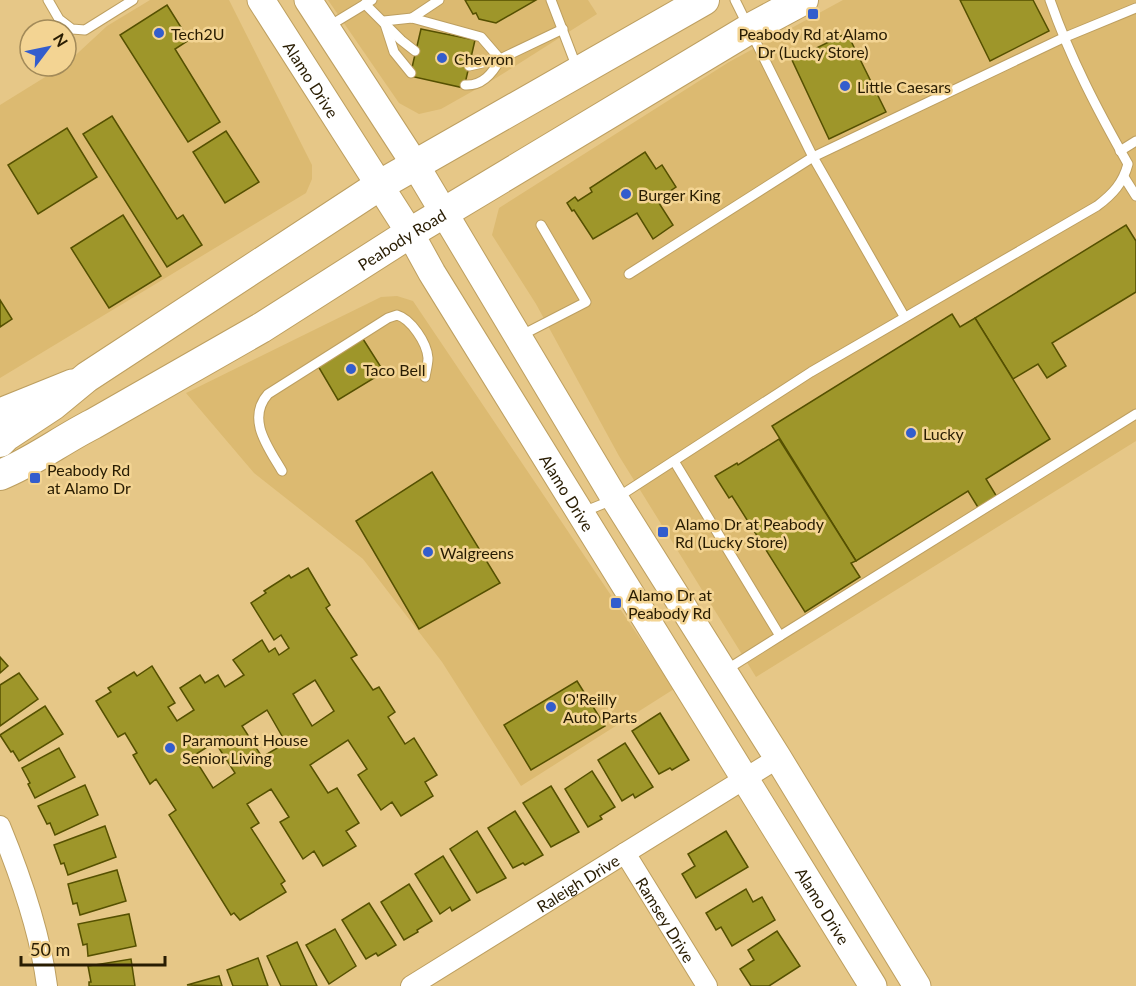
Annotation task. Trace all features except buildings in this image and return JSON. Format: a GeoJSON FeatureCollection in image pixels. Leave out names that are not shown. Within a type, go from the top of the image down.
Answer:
{"type":"FeatureCollection","features":[{"type":"Feature","properties":{"kind":"main road","name":"Alamo Drive"},"geometry":{"type":"LineString","coordinates":[[261,0],[410,233],[438,283],[873,986]]}},
{"type":"Feature","properties":{"kind":"main road"},"geometry":{"type":"LineString","coordinates":[[308,0],[416,166],[615,499],[778,758],[917,986]]}},
{"type":"Feature","properties":{"kind":"main road"},"geometry":{"type":"LineString","coordinates":[[0,442],[53,405],[87,377],[380,185],[704,0]]}},
{"type":"Feature","properties":{"kind":"main road","name":"Peabody Road"},"geometry":{"type":"LineString","coordinates":[[0,475],[20,467],[65,438],[261,328],[410,233],[751,28],[803,0]]}},
{"type":"Feature","properties":{"kind":"main road"},"geometry":{"type":"LineString","coordinates":[[0,412],[87,377]]}},
{"type":"Feature","properties":{"kind":"street","name":"Raleigh Drive"},"geometry":{"type":"LineString","coordinates":[[411,986],[778,758]]}},
{"type":"Feature","properties":{"kind":"street"},"geometry":{"type":"LineString","coordinates":[[0,826],[21,880],[35,926],[47,986]]}},
{"type":"Feature","properties":{"kind":"street","name":"Ramsey Drive"},"geometry":{"type":"LineString","coordinates":[[625,853],[707,986]]}},
{"type":"Feature","properties":{"kind":"lane"},"geometry":{"type":"LineString","coordinates":[[48,0],[59,19],[72,29],[85,30],[133,0]]}},
{"type":"Feature","properties":{"kind":"lane"},"geometry":{"type":"LineString","coordinates":[[411,18],[439,0]]}},
{"type":"Feature","properties":{"kind":"lane"},"geometry":{"type":"LineString","coordinates":[[550,0],[578,71]]}},
{"type":"Feature","properties":{"kind":"lane"},"geometry":{"type":"LineString","coordinates":[[735,0],[751,28],[813,157],[904,316]]}},
{"type":"Feature","properties":{"kind":"lane"},"geometry":{"type":"LineString","coordinates":[[581,513],[615,499],[811,372],[1097,206],[1112,195],[1125,177],[1128,164],[1092,100],[1064,38],[1050,0]]}},
{"type":"Feature","properties":{"kind":"lane"},"geometry":{"type":"LineString","coordinates":[[327,28],[368,2],[401,40],[415,51]]}},
{"type":"Feature","properties":{"kind":"lane"},"geometry":{"type":"LineString","coordinates":[[629,274],[813,157],[1064,38],[1136,8]]}},
{"type":"Feature","properties":{"kind":"lane"},"geometry":{"type":"LineString","coordinates":[[384,21],[411,18],[482,37],[500,58]]}},
{"type":"Feature","properties":{"kind":"lane"},"geometry":{"type":"LineString","coordinates":[[384,21],[394,52],[411,73]]}},
{"type":"Feature","properties":{"kind":"lane"},"geometry":{"type":"LineString","coordinates":[[469,66],[500,58],[563,29]]}},
{"type":"Feature","properties":{"kind":"lane"},"geometry":{"type":"LineString","coordinates":[[465,85],[483,81],[494,71],[500,58]]}},
{"type":"Feature","properties":{"kind":"lane"},"geometry":{"type":"LineString","coordinates":[[1120,151],[1136,141]]}},
{"type":"Feature","properties":{"kind":"lane"},"geometry":{"type":"LineString","coordinates":[[1125,177],[1136,196]]}},
{"type":"Feature","properties":{"kind":"lane"},"geometry":{"type":"LineString","coordinates":[[518,337],[586,302],[541,225]]}},
{"type":"Feature","properties":{"kind":"lane"},"geometry":{"type":"LineString","coordinates":[[282,471],[259,427],[257,417],[268,394],[388,318],[397,315],[408,321],[424,345],[428,355],[425,377]]}},
{"type":"Feature","properties":{"kind":"lane"},"geometry":{"type":"LineString","coordinates":[[723,671],[1136,414]]}},
{"type":"Feature","properties":{"kind":"lane"},"geometry":{"type":"LineString","coordinates":[[674,461],[780,636]]}},
{"type":"Feature","properties":{"kind":"shaded area"},"geometry":{"type":"Polygon","coordinates":[[[150,0],[229,0],[312,165],[312,179],[306,193],[0,378],[0,105],[44,78],[78,78],[78,53],[107,26],[150,0]]]}},
{"type":"Feature","properties":{"kind":"shaded area"},"geometry":{"type":"Polygon","coordinates":[[[328,0],[588,0],[597,14],[496,78],[441,109],[419,114],[399,103],[328,0]]]}},
{"type":"Feature","properties":{"kind":"shaded area"},"geometry":{"type":"Polygon","coordinates":[[[843,0],[1136,0],[1136,441],[756,677],[619,456],[536,304],[492,235],[499,208],[729,62],[843,0]]]}},
{"type":"Feature","properties":{"kind":"shaded area"},"geometry":{"type":"Polygon","coordinates":[[[397,296],[413,301],[674,689],[521,786],[442,662],[363,559],[254,473],[186,393],[381,297],[397,296]]]}},
{"type":"Feature","properties":{"kind":"place","name":"Peabody Rd at Alamo Dr (Lucky Store)"},"geometry":{"type":"Point","coordinates":[813,14]}},
{"type":"Feature","properties":{"kind":"place","name":"Tech2U"},"geometry":{"type":"Point","coordinates":[159,33]}},
{"type":"Feature","properties":{"kind":"place","name":"Chevron"},"geometry":{"type":"Point","coordinates":[442,58]}},
{"type":"Feature","properties":{"kind":"place","name":"Little Caesars"},"geometry":{"type":"Point","coordinates":[845,86]}},
{"type":"Feature","properties":{"kind":"place","name":"Burger King"},"geometry":{"type":"Point","coordinates":[626,194]}},
{"type":"Feature","properties":{"kind":"place","name":"Taco Bell"},"geometry":{"type":"Point","coordinates":[351,369]}},
{"type":"Feature","properties":{"kind":"place","name":"Lucky"},"geometry":{"type":"Point","coordinates":[911,433]}},
{"type":"Feature","properties":{"kind":"place","name":"Peabody Rd at Alamo Dr"},"geometry":{"type":"Point","coordinates":[35,478]}},
{"type":"Feature","properties":{"kind":"place","name":"Alamo Dr at Peabody Rd (Lucky Store)"},"geometry":{"type":"Point","coordinates":[663,532]}},
{"type":"Feature","properties":{"kind":"place","name":"Walgreens"},"geometry":{"type":"Point","coordinates":[428,552]}},
{"type":"Feature","properties":{"kind":"place","name":"Alamo Dr at Peabody Rd"},"geometry":{"type":"Point","coordinates":[616,603]}},
{"type":"Feature","properties":{"kind":"place","name":"O'Reilly Auto Parts"},"geometry":{"type":"Point","coordinates":[551,707]}},
{"type":"Feature","properties":{"kind":"place","name":"Paramount House Senior Living"},"geometry":{"type":"Point","coordinates":[170,748]}}]}
